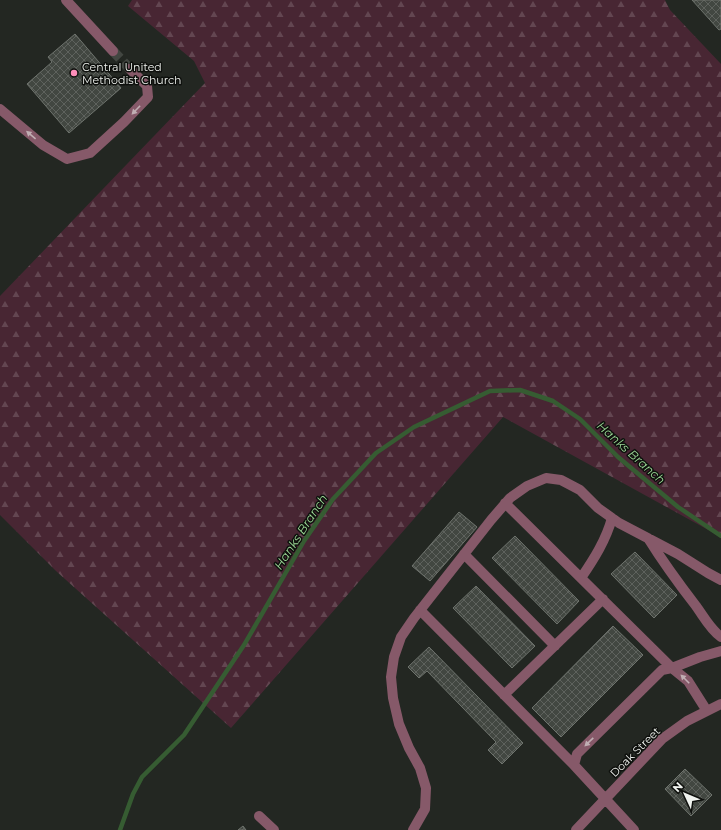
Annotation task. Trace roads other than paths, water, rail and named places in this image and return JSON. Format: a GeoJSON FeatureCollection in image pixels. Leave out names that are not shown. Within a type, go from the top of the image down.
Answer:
{"type":"FeatureCollection","features":[{"type":"Feature","properties":{"kind":"street"},"geometry":{"type":"LineString","coordinates":[[66,0],[113,51]]}},
{"type":"Feature","properties":{"kind":"street"},"geometry":{"type":"LineString","coordinates":[[0,109],[43,145],[67,159],[90,153],[124,122],[148,97],[147,86],[130,69]]}},
{"type":"Feature","properties":{"kind":"street"},"geometry":{"type":"LineString","coordinates":[[413,830],[425,809],[426,788],[420,768],[409,748],[399,724],[392,698],[391,677],[394,657],[401,636],[464,554],[510,498],[527,486],[546,478],[561,480],[580,490],[598,508],[619,523],[647,537],[721,580]]}},
{"type":"Feature","properties":{"kind":"street"},"geometry":{"type":"LineString","coordinates":[[505,503],[672,668],[688,681],[707,711]]}},
{"type":"Feature","properties":{"kind":"street"},"geometry":{"type":"LineString","coordinates":[[581,578],[597,555],[609,529],[612,518]]}},
{"type":"Feature","properties":{"kind":"street"},"geometry":{"type":"LineString","coordinates":[[647,537],[681,589],[707,623],[721,637]]}},
{"type":"Feature","properties":{"kind":"street"},"geometry":{"type":"LineString","coordinates":[[464,554],[555,646]]}},
{"type":"Feature","properties":{"kind":"street"},"geometry":{"type":"LineString","coordinates":[[504,695],[603,599]]}},
{"type":"Feature","properties":{"kind":"street"},"geometry":{"type":"LineString","coordinates":[[420,610],[574,765],[634,830]]}},
{"type":"Feature","properties":{"kind":"street"},"geometry":{"type":"LineString","coordinates":[[574,765],[577,754],[662,670],[721,651]]}},
{"type":"Feature","properties":{"kind":"street","name":"Doak Street"},"geometry":{"type":"LineString","coordinates":[[576,830],[662,739],[687,721],[721,704]]}},
{"type":"Feature","properties":{"kind":"street"},"geometry":{"type":"LineString","coordinates":[[260,816],[274,830]]}},
{"type":"Feature","properties":{"kind":"waterway","name":"Hanks Branch"},"geometry":{"type":"LineString","coordinates":[[120,830],[133,794],[142,777],[184,735],[244,645],[304,541],[333,499],[376,453],[414,427],[490,391],[520,390],[553,401],[580,419],[618,457],[678,507],[721,536]]}},
{"type":"Feature","properties":{"kind":"tunnel"},"geometry":{"type":"LineString","coordinates":[[113,51],[130,69]]}},
{"type":"Feature","properties":{"kind":"place","name":"Central United Methodist Church"},"geometry":{"type":"Point","coordinates":[74,73]}}]}
